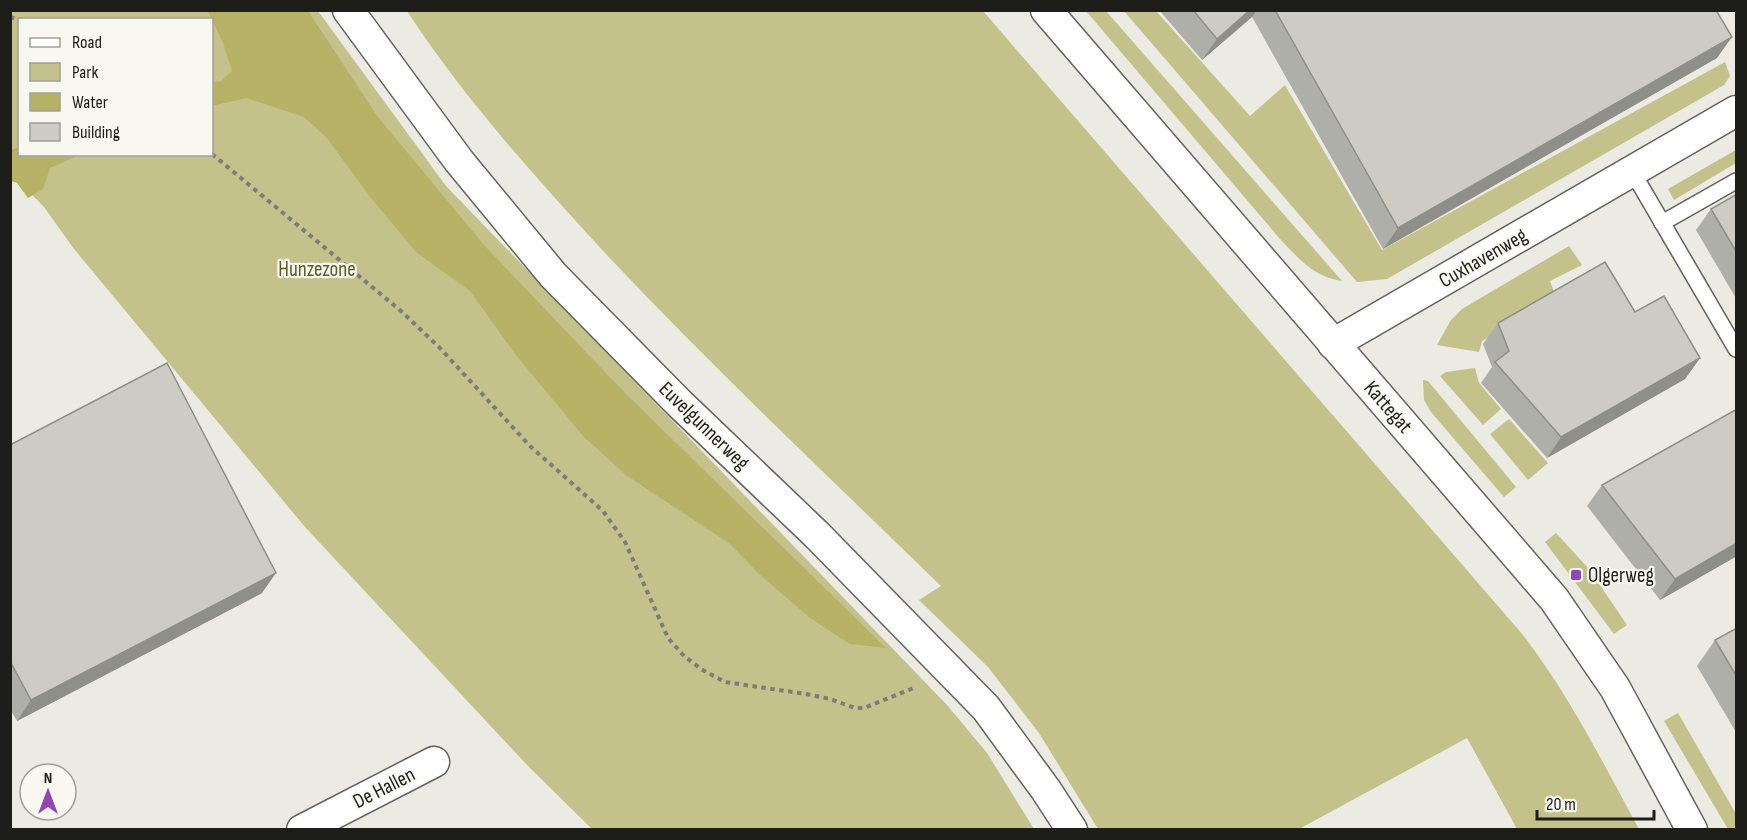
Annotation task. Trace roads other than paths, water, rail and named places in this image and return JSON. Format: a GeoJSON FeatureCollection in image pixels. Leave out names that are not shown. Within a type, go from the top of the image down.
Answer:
{"type":"FeatureCollection","features":[{"type":"Feature","properties":{"kind":"street","name":"Euvelgunnerweg"},"geometry":{"type":"LineString","coordinates":[[348,10],[459,161],[553,275],[679,403],[817,535],[986,708],[1072,830]]}},
{"type":"Feature","properties":{"kind":"street","name":"Kattegat"},"geometry":{"type":"LineString","coordinates":[[1046,10],[1554,599],[1615,688],[1692,830]]}},
{"type":"Feature","properties":{"kind":"street","name":"Cuxhavenweg"},"geometry":{"type":"LineString","coordinates":[[1333,344],[1737,111]]}},
{"type":"Feature","properties":{"kind":"street","name":"De Hallen"},"geometry":{"type":"LineString","coordinates":[[302,830],[434,762]]}},
{"type":"Feature","properties":{"kind":"lane"},"geometry":{"type":"LineString","coordinates":[[1632,171],[1737,349]]}},
{"type":"Feature","properties":{"kind":"lane"},"geometry":{"type":"LineString","coordinates":[[1662,223],[1737,181]]}},
{"type":"Feature","properties":{"kind":"water"},"geometry":{"type":"Polygon","coordinates":[[[208,11],[308,11],[378,117],[484,245],[625,393],[886,648],[850,644],[810,618],[759,574],[730,544],[626,475],[583,436],[515,354],[470,291],[416,252],[371,198],[326,137],[304,117],[246,98],[213,104],[213,83],[221,81],[232,71],[223,43],[208,11]]]}},
{"type":"Feature","properties":{"kind":"water"},"geometry":{"type":"Polygon","coordinates":[[[18,147],[18,156],[77,156],[50,168],[43,189],[28,198],[17,183],[11,181],[11,150],[18,147]]]}},
{"type":"Feature","properties":{"kind":"place","name":"Olgerweg"},"geometry":{"type":"Point","coordinates":[1576,575]}},
{"type":"Feature","properties":{"kind":"park label","name":"Hunzezone"},"geometry":{"type":"Point","coordinates":[317,269]}}]}
